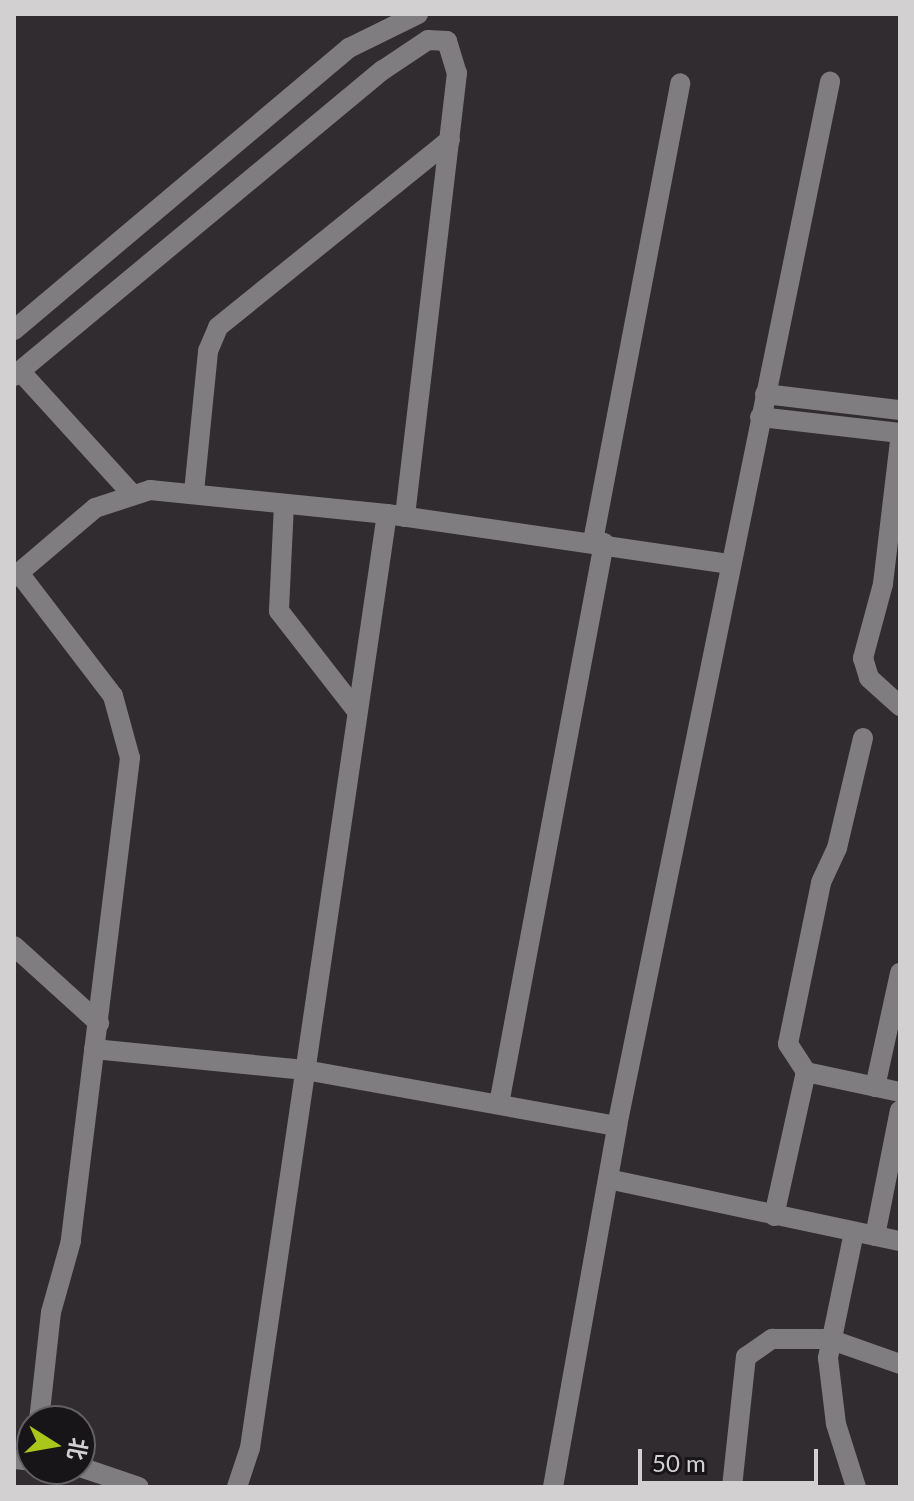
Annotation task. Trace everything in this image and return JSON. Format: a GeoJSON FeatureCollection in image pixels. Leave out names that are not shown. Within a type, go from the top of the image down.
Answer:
{"type":"FeatureCollection","features":[{"type":"Feature","properties":{"kind":"street"},"geometry":{"type":"LineString","coordinates":[[14,330],[349,48],[418,14]]}},
{"type":"Feature","properties":{"kind":"street"},"geometry":{"type":"LineString","coordinates":[[130,492],[17,374],[428,40],[447,41],[457,61],[450,140],[396,515],[356,710],[248,1463],[237,1487]]}},
{"type":"Feature","properties":{"kind":"street"},"geometry":{"type":"LineString","coordinates":[[553,1487],[617,1126],[728,564],[830,82]]}},
{"type":"Feature","properties":{"kind":"street"},"geometry":{"type":"LineString","coordinates":[[499,1104],[680,83]]}},
{"type":"Feature","properties":{"kind":"street"},"geometry":{"type":"LineString","coordinates":[[194,492],[208,351],[218,327],[450,140]]}},
{"type":"Feature","properties":{"kind":"street"},"geometry":{"type":"LineString","coordinates":[[765,394],[900,410]]}},
{"type":"Feature","properties":{"kind":"street"},"geometry":{"type":"LineString","coordinates":[[760,417],[900,433]]}},
{"type":"Feature","properties":{"kind":"street"},"geometry":{"type":"LineString","coordinates":[[900,441],[883,584],[863,658],[869,678],[900,706]]}},
{"type":"Feature","properties":{"kind":"street"},"geometry":{"type":"LineString","coordinates":[[41,1405],[51,1312],[71,1241],[130,778],[128,738],[101,677],[16,575],[95,508],[130,492],[194,492],[396,515],[599,542],[728,564]]}},
{"type":"Feature","properties":{"kind":"street"},"geometry":{"type":"LineString","coordinates":[[284,504],[279,611],[356,710]]}},
{"type":"Feature","properties":{"kind":"street"},"geometry":{"type":"LineString","coordinates":[[863,738],[789,1032],[791,1056],[806,1072],[900,1092]]}},
{"type":"Feature","properties":{"kind":"street"},"geometry":{"type":"LineString","coordinates":[[14,946],[99,1023]]}},
{"type":"Feature","properties":{"kind":"street"},"geometry":{"type":"LineString","coordinates":[[875,1087],[900,973]]}},
{"type":"Feature","properties":{"kind":"street"},"geometry":{"type":"LineString","coordinates":[[94,1049],[305,1070],[617,1126]]}},
{"type":"Feature","properties":{"kind":"street"},"geometry":{"type":"LineString","coordinates":[[774,1216],[806,1072]]}},
{"type":"Feature","properties":{"kind":"street"},"geometry":{"type":"LineString","coordinates":[[856,1487],[836,1424],[829,1339],[900,1110]]}},
{"type":"Feature","properties":{"kind":"street"},"geometry":{"type":"LineString","coordinates":[[606,1186],[900,1241]]}},
{"type":"Feature","properties":{"kind":"street"},"geometry":{"type":"LineString","coordinates":[[732,1487],[746,1357],[772,1339],[829,1339],[900,1364]]}},
{"type":"Feature","properties":{"kind":"street"},"geometry":{"type":"LineString","coordinates":[[96,1472],[139,1487]]}}]}
